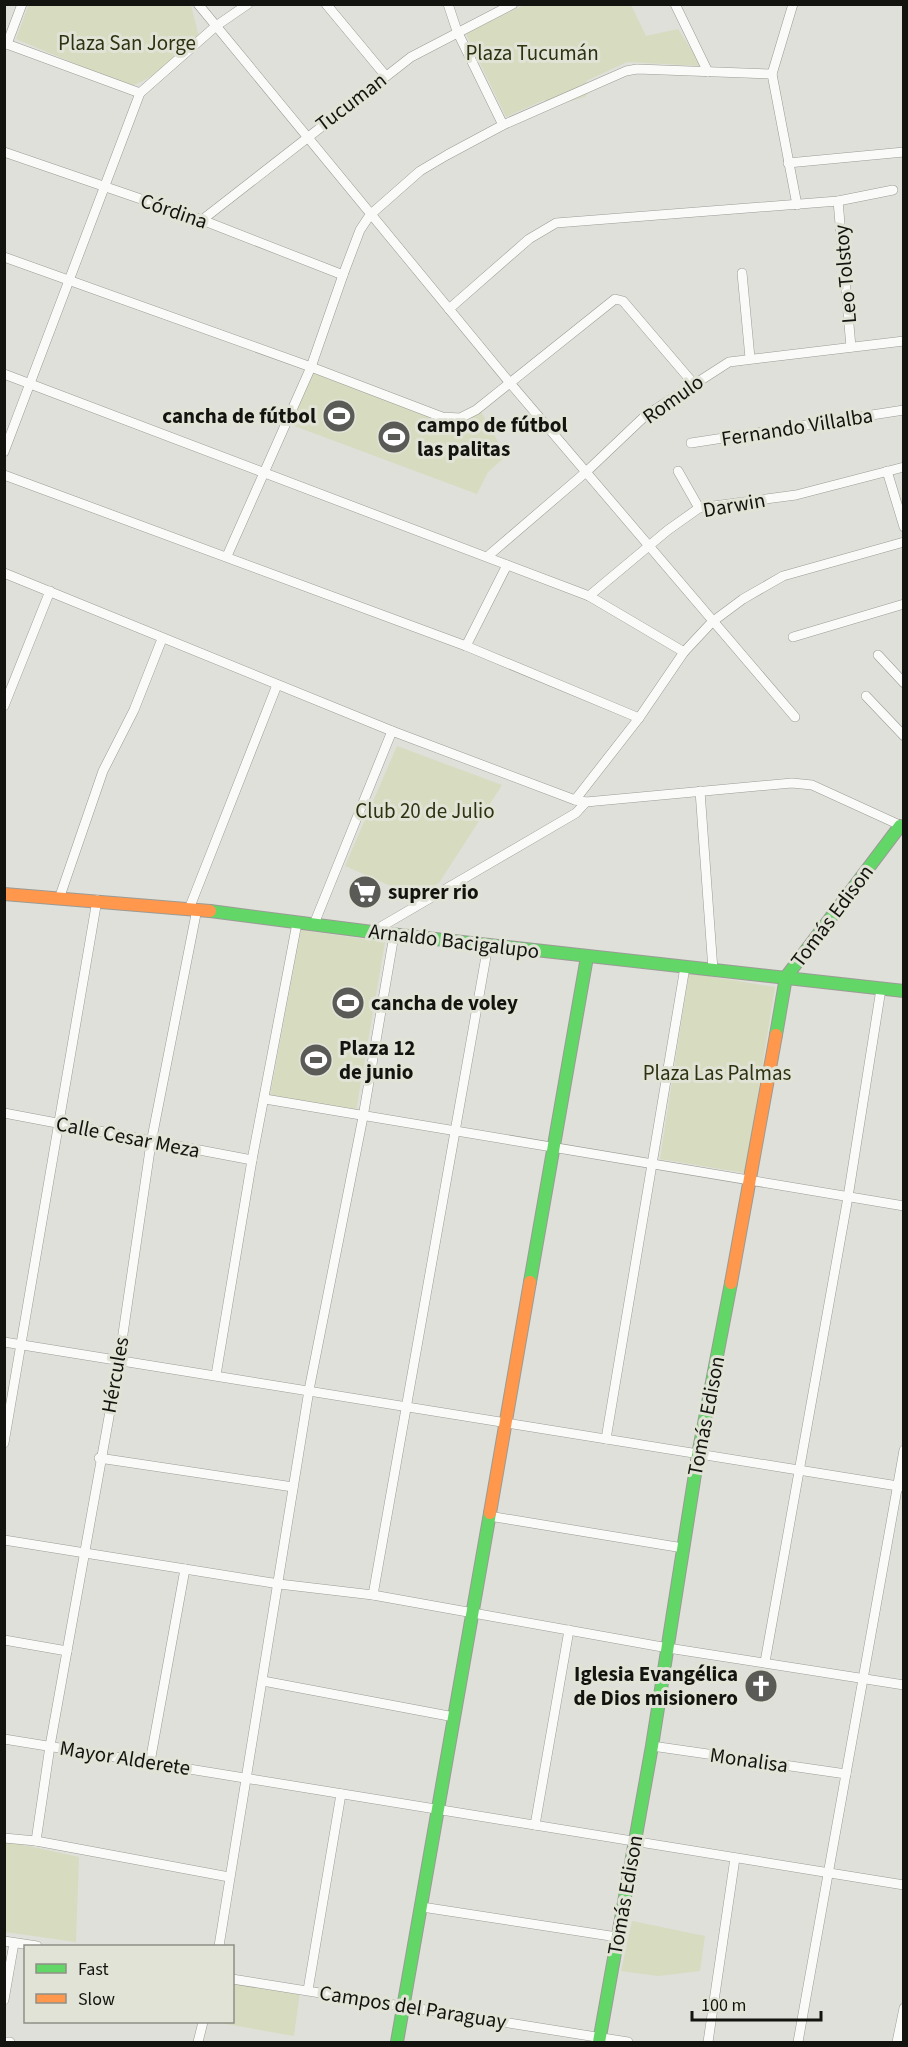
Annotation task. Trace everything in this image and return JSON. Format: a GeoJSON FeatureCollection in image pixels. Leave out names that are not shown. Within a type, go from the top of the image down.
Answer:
{"type":"FeatureCollection","features":[{"type":"Feature","properties":{"kind":"street"},"geometry":{"type":"LineString","coordinates":[[22,4],[6,44],[140,93]]}},
{"type":"Feature","properties":{"kind":"street"},"geometry":{"type":"LineString","coordinates":[[198,4],[305,137],[510,383],[795,717]]}},
{"type":"Feature","properties":{"kind":"street"},"geometry":{"type":"LineString","coordinates":[[4,452],[71,281],[140,93],[216,26],[248,4]]}},
{"type":"Feature","properties":{"kind":"street"},"geometry":{"type":"LineString","coordinates":[[326,4],[385,75]]}},
{"type":"Feature","properties":{"kind":"street"},"geometry":{"type":"LineString","coordinates":[[448,4],[458,31],[503,125]]}},
{"type":"Feature","properties":{"kind":"street","name":"Tucuman"},"geometry":{"type":"LineString","coordinates":[[202,220],[385,75],[458,31],[513,4]]}},
{"type":"Feature","properties":{"kind":"street"},"geometry":{"type":"LineString","coordinates":[[675,4],[708,72]]}},
{"type":"Feature","properties":{"kind":"street"},"geometry":{"type":"LineString","coordinates":[[793,4],[772,74],[797,205]]}},
{"type":"Feature","properties":{"kind":"street"},"geometry":{"type":"LineString","coordinates":[[227,556],[311,367],[360,230],[370,214],[420,171],[503,125],[626,71],[636,69],[772,74]]}},
{"type":"Feature","properties":{"kind":"street","name":"Córdina"},"geometry":{"type":"LineString","coordinates":[[4,152],[202,220],[343,275]]}},
{"type":"Feature","properties":{"kind":"street"},"geometry":{"type":"LineString","coordinates":[[788,163],[903,152]]}},
{"type":"Feature","properties":{"kind":"street"},"geometry":{"type":"LineString","coordinates":[[449,309],[529,239],[556,223],[838,201],[892,190]]}},
{"type":"Feature","properties":{"kind":"street","name":"Leo Tolstoy"},"geometry":{"type":"LineString","coordinates":[[838,201],[851,347]]}},
{"type":"Feature","properties":{"kind":"street"},"geometry":{"type":"LineString","coordinates":[[4,257],[311,367],[442,417],[463,417],[510,383],[615,299],[619,299],[693,383]]}},
{"type":"Feature","properties":{"kind":"street"},"geometry":{"type":"LineString","coordinates":[[742,273],[750,358]]}},
{"type":"Feature","properties":{"kind":"street","name":"Romulo"},"geometry":{"type":"LineString","coordinates":[[488,556],[586,472],[645,416],[693,383],[729,362],[903,341]]}},
{"type":"Feature","properties":{"kind":"street"},"geometry":{"type":"LineString","coordinates":[[4,374],[589,596],[684,652]]}},
{"type":"Feature","properties":{"kind":"street","name":"Fernando Villalba"},"geometry":{"type":"LineString","coordinates":[[691,443],[903,410]]}},
{"type":"Feature","properties":{"kind":"street","name":"Darwin"},"geometry":{"type":"LineString","coordinates":[[589,596],[699,508],[796,495],[903,467]]}},
{"type":"Feature","properties":{"kind":"street"},"geometry":{"type":"LineString","coordinates":[[678,471],[699,508]]}},
{"type":"Feature","properties":{"kind":"street"},"geometry":{"type":"LineString","coordinates":[[886,471],[903,527]]}},
{"type":"Feature","properties":{"kind":"street"},"geometry":{"type":"LineString","coordinates":[[4,475],[466,646],[639,718]]}},
{"type":"Feature","properties":{"kind":"street"},"geometry":{"type":"LineString","coordinates":[[575,800],[639,718],[684,652],[712,622],[743,599],[783,576],[903,542]]}},
{"type":"Feature","properties":{"kind":"street"},"geometry":{"type":"LineString","coordinates":[[466,646],[507,565]]}},
{"type":"Feature","properties":{"kind":"street"},"geometry":{"type":"LineString","coordinates":[[4,573],[392,731],[575,800],[586,802],[700,790],[792,783],[812,784],[902,826]]}},
{"type":"Feature","properties":{"kind":"street"},"geometry":{"type":"LineString","coordinates":[[4,706],[50,591]]}},
{"type":"Feature","properties":{"kind":"street"},"geometry":{"type":"LineString","coordinates":[[793,637],[903,604]]}},
{"type":"Feature","properties":{"kind":"street"},"geometry":{"type":"LineString","coordinates":[[60,896],[103,771],[134,710],[162,639]]}},
{"type":"Feature","properties":{"kind":"street"},"geometry":{"type":"LineString","coordinates":[[878,655],[903,683]]}},
{"type":"Feature","properties":{"kind":"street","name":"Hércules"},"geometry":{"type":"LineString","coordinates":[[36,1841],[99,1458],[119,1361],[151,1143],[193,909],[277,685]]}},
{"type":"Feature","properties":{"kind":"street"},"geometry":{"type":"LineString","coordinates":[[866,696],[903,736]]}},
{"type":"Feature","properties":{"kind":"street"},"geometry":{"type":"LineString","coordinates":[[314,924],[392,731]]}},
{"type":"Feature","properties":{"kind":"street"},"geometry":{"type":"LineString","coordinates":[[700,790],[713,970]]}},
{"type":"Feature","properties":{"kind":"street"},"geometry":{"type":"LineString","coordinates":[[372,932],[576,813],[586,802]]}},
{"type":"Feature","properties":{"kind":"street","name":"Tomás Edison"},"geometry":{"type":"LineString","coordinates":[[600,2040],[652,1746],[698,1455],[751,1182],[786,977],[902,826]]}},
{"type":"Feature","properties":{"kind":"street","name":"Arnaldo Bacigalupo"},"geometry":{"type":"LineString","coordinates":[[4,894],[60,896],[193,909],[587,957],[903,991]]}},
{"type":"Feature","properties":{"kind":"street"},"geometry":{"type":"LineString","coordinates":[[4,1443],[97,900]]}},
{"type":"Feature","properties":{"kind":"street"},"geometry":{"type":"LineString","coordinates":[[216,1376],[252,1160],[297,923]]}},
{"type":"Feature","properties":{"kind":"street"},"geometry":{"type":"LineString","coordinates":[[219,1945],[309,1390],[363,1117],[394,934]]}},
{"type":"Feature","properties":{"kind":"street"},"geometry":{"type":"LineString","coordinates":[[373,1595],[488,945]]}},
{"type":"Feature","properties":{"kind":"street"},"geometry":{"type":"LineString","coordinates":[[397,2043],[440,1811],[454,1717],[587,957]]}},
{"type":"Feature","properties":{"kind":"street"},"geometry":{"type":"LineString","coordinates":[[606,1439],[685,967]]}},
{"type":"Feature","properties":{"kind":"street"},"geometry":{"type":"LineString","coordinates":[[765,1662],[848,1197],[881,989]]}},
{"type":"Feature","properties":{"kind":"street"},"geometry":{"type":"LineString","coordinates":[[265,1099],[903,1206]]}},
{"type":"Feature","properties":{"kind":"street","name":"Calle Cesar Meza"},"geometry":{"type":"LineString","coordinates":[[4,1113],[151,1143],[252,1160]]}},
{"type":"Feature","properties":{"kind":"street"},"geometry":{"type":"LineString","coordinates":[[4,1342],[900,1486]]}},
{"type":"Feature","properties":{"kind":"street"},"geometry":{"type":"LineString","coordinates":[[798,2043],[861,1678],[900,1486],[903,1450]]}},
{"type":"Feature","properties":{"kind":"street"},"geometry":{"type":"LineString","coordinates":[[99,1458],[294,1487]]}},
{"type":"Feature","properties":{"kind":"street"},"geometry":{"type":"LineString","coordinates":[[489,1516],[683,1548]]}},
{"type":"Feature","properties":{"kind":"street"},"geometry":{"type":"LineString","coordinates":[[4,1540],[279,1584],[373,1595],[668,1648],[903,1685]]}},
{"type":"Feature","properties":{"kind":"street"},"geometry":{"type":"LineString","coordinates":[[150,1762],[185,1569]]}},
{"type":"Feature","properties":{"kind":"street"},"geometry":{"type":"LineString","coordinates":[[535,1825],[568,1630]]}},
{"type":"Feature","properties":{"kind":"street"},"geometry":{"type":"LineString","coordinates":[[4,1640],[68,1652]]}},
{"type":"Feature","properties":{"kind":"street"},"geometry":{"type":"LineString","coordinates":[[262,1682],[454,1717]]}},
{"type":"Feature","properties":{"kind":"street","name":"Mayor Alderete"},"geometry":{"type":"LineString","coordinates":[[4,1739],[903,1885]]}},
{"type":"Feature","properties":{"kind":"street","name":"Monalisa"},"geometry":{"type":"LineString","coordinates":[[652,1746],[846,1774]]}},
{"type":"Feature","properties":{"kind":"street"},"geometry":{"type":"LineString","coordinates":[[308,1990],[341,1794]]}},
{"type":"Feature","properties":{"kind":"street"},"geometry":{"type":"LineString","coordinates":[[4,1838],[36,1841],[229,1877]]}},
{"type":"Feature","properties":{"kind":"street"},"geometry":{"type":"LineString","coordinates":[[708,2043],[735,1858]]}},
{"type":"Feature","properties":{"kind":"street"},"geometry":{"type":"LineString","coordinates":[[422,1907],[617,1937]]}},
{"type":"Feature","properties":{"kind":"street"},"geometry":{"type":"LineString","coordinates":[[4,2000],[9,1942],[26,1945]]}},
{"type":"Feature","properties":{"kind":"street","name":"Campos del Paraguay"},"geometry":{"type":"LineString","coordinates":[[234,1978],[628,2043]]}},
{"type":"Feature","properties":{"kind":"street"},"geometry":{"type":"LineString","coordinates":[[897,2043],[903,2008]]}},
{"type":"Feature","properties":{"kind":"street"},"geometry":{"type":"LineString","coordinates":[[198,2043],[204,2023]]}},
{"type":"Feature","properties":{"kind":"street"},"geometry":{"type":"LineString","coordinates":[[4,2042],[10,2043]]}},
{"type":"Feature","properties":{"kind":"green space","name":"Plaza San Jorge"},"geometry":{"type":"Polygon","coordinates":[[[29,4],[191,5],[199,37],[156,73],[129,86],[16,39],[29,4]]]}},
{"type":"Feature","properties":{"kind":"green space","name":"Plaza Tucumán"},"geometry":{"type":"Polygon","coordinates":[[[524,5],[631,5],[646,36],[678,29],[702,66],[627,62],[586,81],[590,91],[585,97],[550,103],[544,100],[506,117],[465,32],[524,5]]]}},
{"type":"Feature","properties":{"kind":"green space"},"geometry":{"type":"Polygon","coordinates":[[[312,371],[445,423],[480,410],[506,456],[488,472],[477,494],[289,424],[312,371]]]}},
{"type":"Feature","properties":{"kind":"green space","name":"Club 20 de Julio"},"geometry":{"type":"Polygon","coordinates":[[[397,746],[502,785],[439,883],[416,897],[345,866],[397,746]]]}},
{"type":"Feature","properties":{"kind":"green space","name":"Plaza 12 de junio"},"geometry":{"type":"Polygon","coordinates":[[[301,930],[385,942],[356,1111],[270,1095],[301,930]]]}},
{"type":"Feature","properties":{"kind":"green space","name":"Plaza Las Palmas"},"geometry":{"type":"Polygon","coordinates":[[[689,973],[775,987],[745,1173],[660,1159],[689,973]]]}},
{"type":"Feature","properties":{"kind":"green space"},"geometry":{"type":"Polygon","coordinates":[[[10,1842],[79,1857],[76,1942],[5,1932],[4,1844],[10,1842]]]}},
{"type":"Feature","properties":{"kind":"green space"},"geometry":{"type":"Polygon","coordinates":[[[632,1921],[705,1936],[700,1971],[658,1976],[621,1971],[632,1921]]]}},
{"type":"Feature","properties":{"kind":"green space"},"geometry":{"type":"Polygon","coordinates":[[[234,1981],[300,1991],[294,2036],[220,2023],[234,2023],[234,1981]]]}},
{"type":"Feature","properties":{"kind":"traffic: fast"},"geometry":{"type":"LineString","coordinates":[[776,1035],[786,977],[900,826]]}},
{"type":"Feature","properties":{"kind":"traffic: fast"},"geometry":{"type":"LineString","coordinates":[[210,911],[372,932],[904,991]]}},
{"type":"Feature","properties":{"kind":"traffic: fast"},"geometry":{"type":"LineString","coordinates":[[530,1282],[587,957]]}},
{"type":"Feature","properties":{"kind":"traffic: fast"},"geometry":{"type":"LineString","coordinates":[[599,2042],[652,1746],[698,1455],[731,1283]]}},
{"type":"Feature","properties":{"kind":"traffic: fast"},"geometry":{"type":"LineString","coordinates":[[397,2042],[490,1513]]}},
{"type":"Feature","properties":{"kind":"traffic: slow"},"geometry":{"type":"LineString","coordinates":[[4,894],[210,911]]}},
{"type":"Feature","properties":{"kind":"traffic: slow"},"geometry":{"type":"LineString","coordinates":[[731,1283],[776,1035]]}},
{"type":"Feature","properties":{"kind":"traffic: slow"},"geometry":{"type":"LineString","coordinates":[[490,1513],[530,1282]]}},
{"type":"Feature","properties":{"kind":"place","name":"cancha de fútbol"},"geometry":{"type":"Point","coordinates":[339,416]}},
{"type":"Feature","properties":{"kind":"place","name":"campo de fútbol las palitas"},"geometry":{"type":"Point","coordinates":[394,437]}},
{"type":"Feature","properties":{"kind":"place","name":"suprer rio"},"geometry":{"type":"Point","coordinates":[365,892]}},
{"type":"Feature","properties":{"kind":"place","name":"cancha de voley"},"geometry":{"type":"Point","coordinates":[348,1003]}},
{"type":"Feature","properties":{"kind":"place","name":"Plaza 12 de junio"},"geometry":{"type":"Point","coordinates":[316,1060]}},
{"type":"Feature","properties":{"kind":"place","name":"Iglesia Evangélica de Dios misionero"},"geometry":{"type":"Point","coordinates":[761,1686]}}]}
